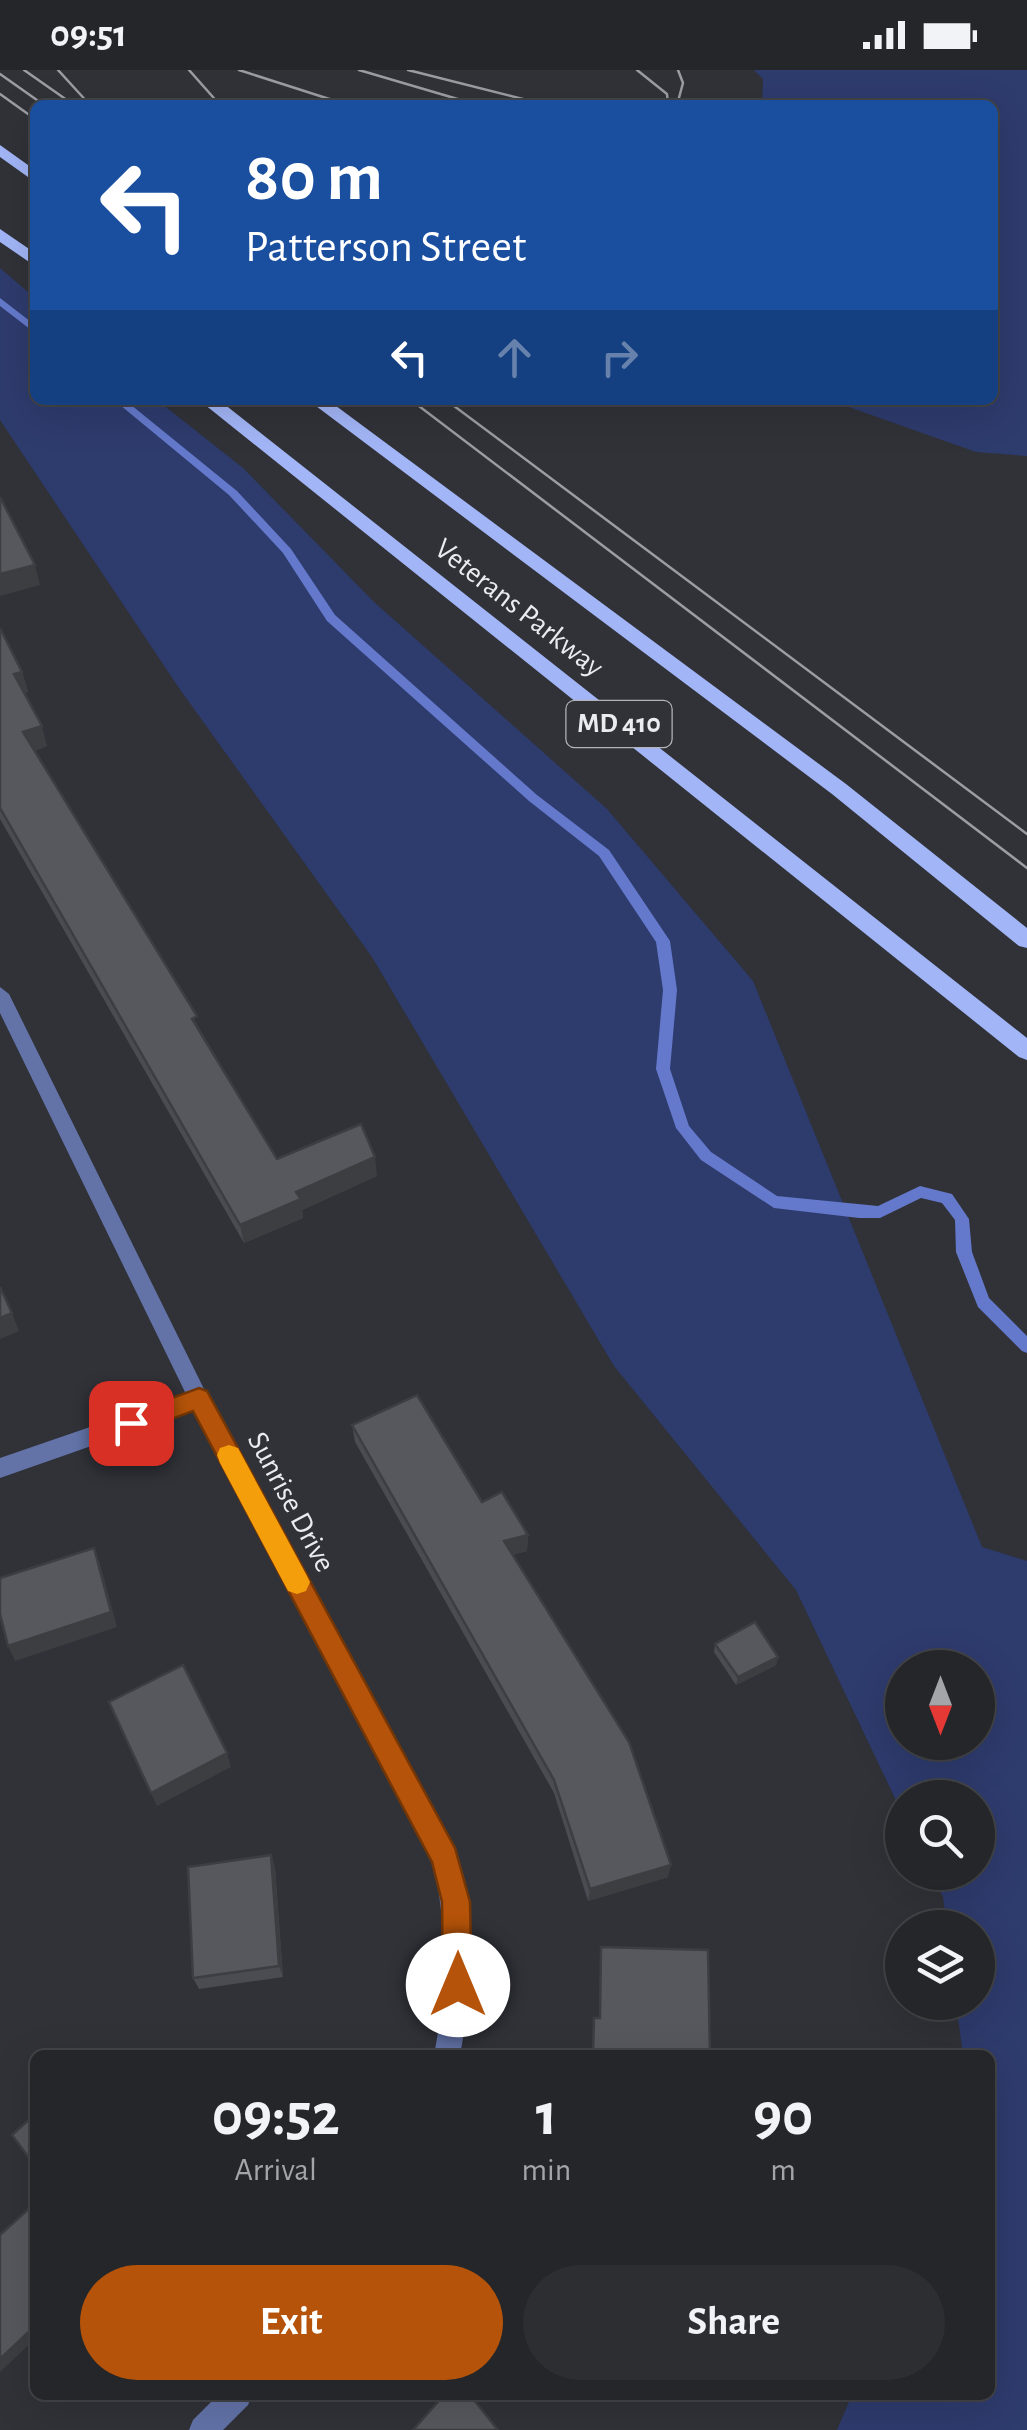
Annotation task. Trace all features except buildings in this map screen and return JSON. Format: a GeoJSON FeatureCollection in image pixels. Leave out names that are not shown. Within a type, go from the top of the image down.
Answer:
{"type":"FeatureCollection","features":[{"type":"Feature","properties":{"kind":"main road"},"geometry":{"type":"LineString","coordinates":[[0,150],[30,173]]}},
{"type":"Feature","properties":{"kind":"main road"},"geometry":{"type":"LineString","coordinates":[[0,234],[30,258]]}},
{"type":"Feature","properties":{"kind":"main road","name":"Veterans Parkway"},"geometry":{"type":"LineString","coordinates":[[214,405],[1027,1052]]}},
{"type":"Feature","properties":{"kind":"main road","name":"Veterans Parkway"},"geometry":{"type":"LineString","coordinates":[[325,405],[839,788],[1027,940]]}},
{"type":"Feature","properties":{"kind":"street","name":"Sunrise Drive"},"geometry":{"type":"LineString","coordinates":[[0,994],[199,1399],[445,1858],[456,1902],[458,1942],[458,1985],[449,2050]]}},
{"type":"Feature","properties":{"kind":"street"},"geometry":{"type":"LineString","coordinates":[[0,1468],[199,1399]]}},
{"type":"Feature","properties":{"kind":"street"},"geometry":{"type":"LineString","coordinates":[[204,2430],[233,2400]]}},
{"type":"Feature","properties":{"kind":"shaded area"},"geometry":{"type":"Polygon","coordinates":[[[754,70],[1027,70],[1027,456],[976,452],[843,405],[998,405],[998,100],[762,100],[763,79],[754,70]]]}},
{"type":"Feature","properties":{"kind":"shaded area"},"geometry":{"type":"Polygon","coordinates":[[[0,268],[30,294],[30,405],[163,405],[243,468],[374,602],[607,809],[753,981],[982,1547],[1027,1561],[1027,2430],[837,2430],[850,2400],[995,2400],[995,2050],[962,2050],[958,2020],[995,2020],[995,1910],[945,1910],[940,1890],[995,1890],[995,1780],[886,1780],[796,1590],[614,1366],[372,957],[179,688],[0,420],[0,268]]]}},
{"type":"Feature","properties":{"kind":"waterway"},"geometry":{"type":"LineString","coordinates":[[0,301],[30,326]]}},
{"type":"Feature","properties":{"kind":"waterway"},"geometry":{"type":"LineString","coordinates":[[125,405],[233,493],[287,551],[331,618],[533,798],[604,853],[663,941],[670,990],[663,1069],[683,1128],[706,1156],[774,1202],[880,1212],[920,1192],[947,1198],[962,1219],[964,1252],[983,1302],[1027,1346]]}},
{"type":"Feature","properties":{"kind":"tram line"},"geometry":{"type":"LineString","coordinates":[[24,70],[67,100]]}},
{"type":"Feature","properties":{"kind":"tram line"},"geometry":{"type":"LineString","coordinates":[[58,70],[85,100]]}},
{"type":"Feature","properties":{"kind":"tram line"},"geometry":{"type":"LineString","coordinates":[[189,70],[216,100]]}},
{"type":"Feature","properties":{"kind":"tram line"},"geometry":{"type":"LineString","coordinates":[[239,70],[332,100]]}},
{"type":"Feature","properties":{"kind":"tram line"},"geometry":{"type":"LineString","coordinates":[[359,70],[461,100]]}},
{"type":"Feature","properties":{"kind":"tram line"},"geometry":{"type":"LineString","coordinates":[[408,70],[527,100]]}},
{"type":"Feature","properties":{"kind":"tram line"},"geometry":{"type":"LineString","coordinates":[[637,70],[667,94],[668,100]]}},
{"type":"Feature","properties":{"kind":"tram line"},"geometry":{"type":"LineString","coordinates":[[678,70],[683,83],[678,100]]}},
{"type":"Feature","properties":{"kind":"tram line"},"geometry":{"type":"LineString","coordinates":[[0,74],[37,100]]}},
{"type":"Feature","properties":{"kind":"tram line"},"geometry":{"type":"LineString","coordinates":[[0,94],[30,115]]}},
{"type":"Feature","properties":{"kind":"tram line"},"geometry":{"type":"LineString","coordinates":[[418,405],[1027,868]]}},
{"type":"Feature","properties":{"kind":"tram line"},"geometry":{"type":"LineString","coordinates":[[453,405],[1027,834]]}},
{"type":"Feature","properties":{"kind":"slow traffic"},"geometry":{"type":"LineString","coordinates":[[229,1455],[297,1582]]}},
{"type":"Feature","properties":{"kind":"route"},"geometry":{"type":"LineString","coordinates":[[131,1423],[199,1399],[445,1858],[456,1902],[458,1985]]}}]}
